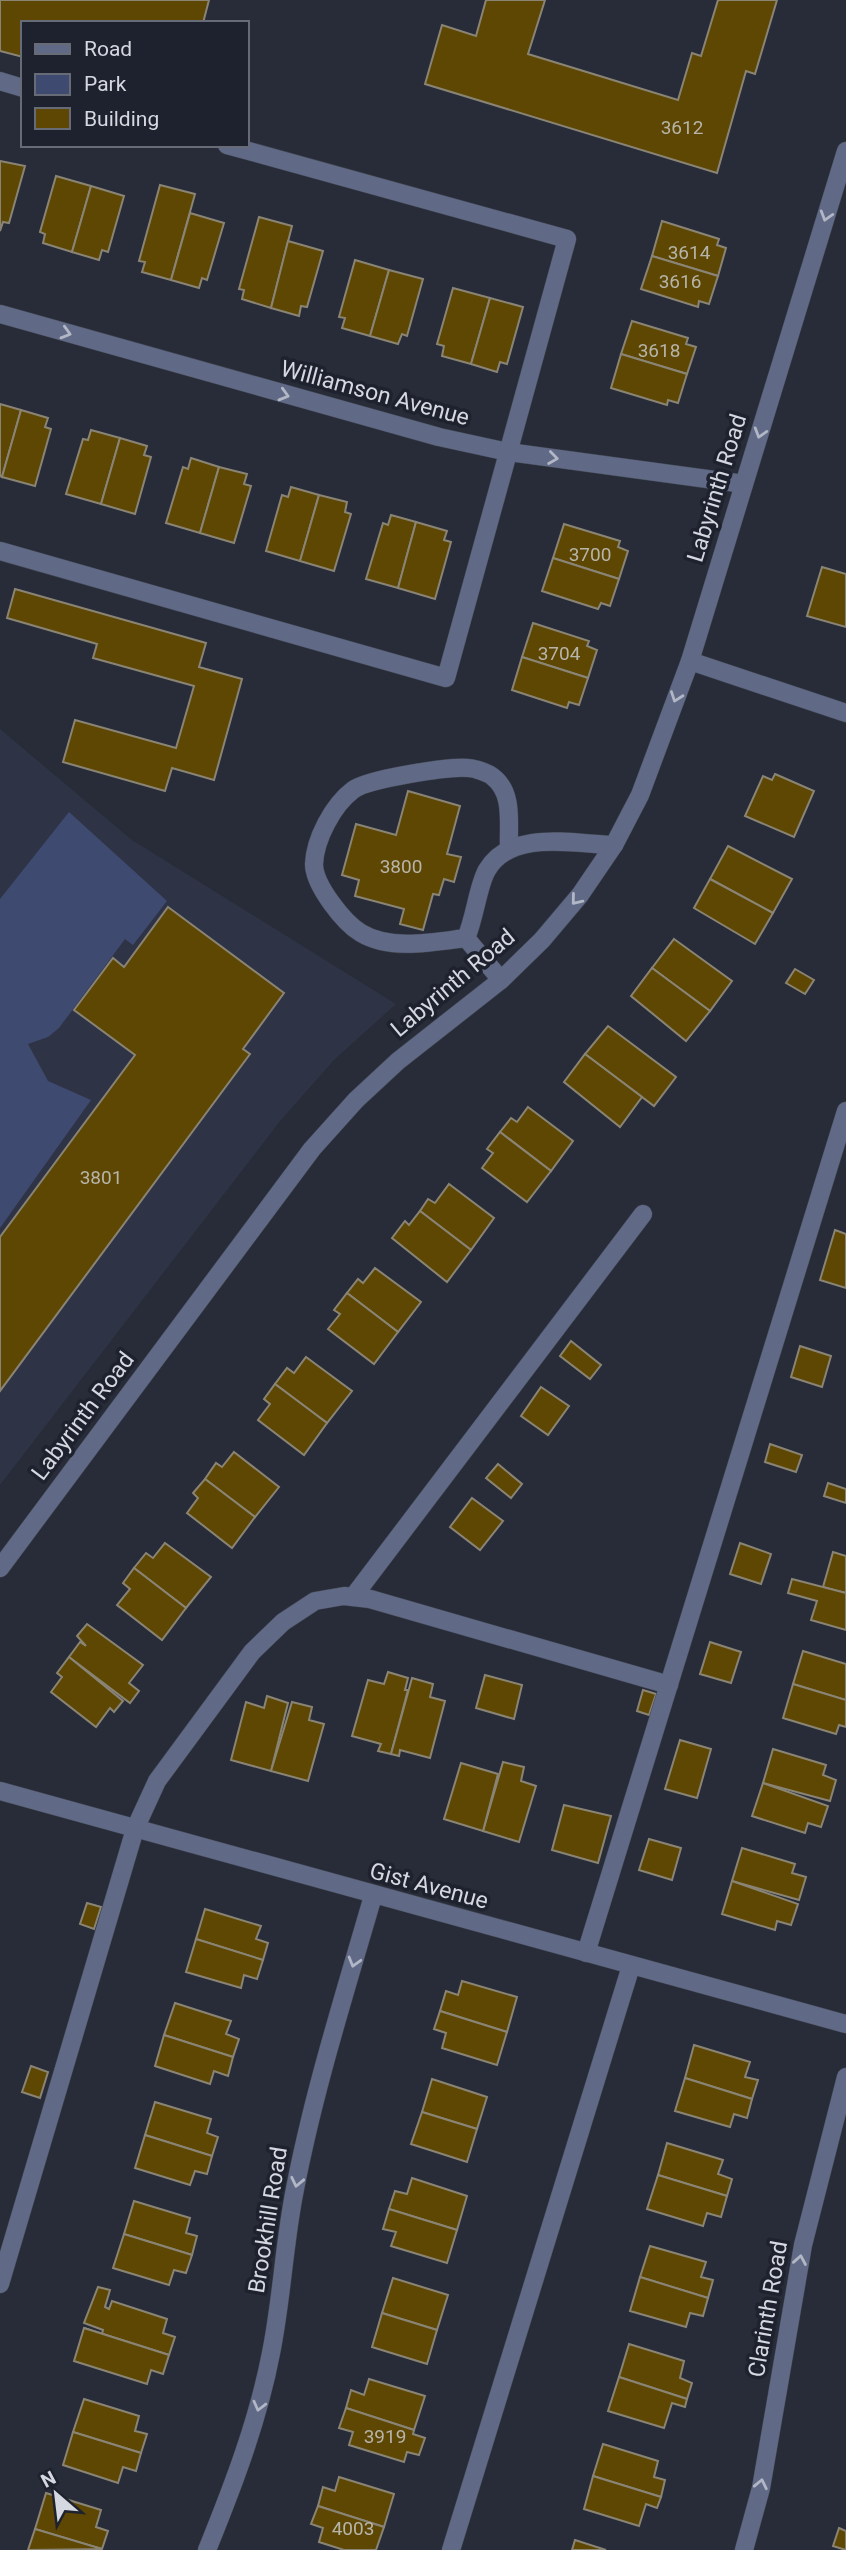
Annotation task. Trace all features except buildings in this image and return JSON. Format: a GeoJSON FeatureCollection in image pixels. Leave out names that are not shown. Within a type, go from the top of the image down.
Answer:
{"type":"FeatureCollection","features":[{"type":"Feature","properties":{"kind":"street"},"geometry":{"type":"LineString","coordinates":[[0,82],[21,87]]}},
{"type":"Feature","properties":{"kind":"street"},"geometry":{"type":"LineString","coordinates":[[0,551],[446,678],[567,239],[234,147]]}},
{"type":"Feature","properties":{"kind":"street","name":"Labyrinth Road"},"geometry":{"type":"LineString","coordinates":[[0,1568],[312,1149],[356,1100],[398,1061],[501,980],[542,940],[580,895],[614,845],[640,795],[690,661],[846,150]]}},
{"type":"Feature","properties":{"kind":"street","name":"Williamson Avenue"},"geometry":{"type":"LineString","coordinates":[[0,314],[357,416],[508,452],[744,484]]}},
{"type":"Feature","properties":{"kind":"street"},"geometry":{"type":"LineString","coordinates":[[690,661],[846,713]]}},
{"type":"Feature","properties":{"kind":"street"},"geometry":{"type":"LineString","coordinates":[[466,938],[406,945],[362,934],[329,902],[314,867],[320,839],[334,811],[354,789],[396,776],[468,768],[493,776],[508,798],[509,847]]}},
{"type":"Feature","properties":{"kind":"street"},"geometry":{"type":"LineString","coordinates":[[466,938],[475,919],[486,870],[509,847],[538,843],[614,845]]}},
{"type":"Feature","properties":{"kind":"street"},"geometry":{"type":"LineString","coordinates":[[466,938],[501,980]]}},
{"type":"Feature","properties":{"kind":"street"},"geometry":{"type":"LineString","coordinates":[[586,1953],[846,1111]]}},
{"type":"Feature","properties":{"kind":"street"},"geometry":{"type":"LineString","coordinates":[[353,1597],[643,1214]]}},
{"type":"Feature","properties":{"kind":"street"},"geometry":{"type":"LineString","coordinates":[[0,2284],[135,1829],[157,1781],[252,1652],[283,1622],[315,1601],[353,1597],[370,1599],[669,1685]]}},
{"type":"Feature","properties":{"kind":"street","name":"Gist Avenue"},"geometry":{"type":"LineString","coordinates":[[0,1791],[373,1896],[846,2024]]}},
{"type":"Feature","properties":{"kind":"street","name":"Brookhill Road"},"geometry":{"type":"LineString","coordinates":[[207,2550],[237,2477],[256,2418],[271,2353],[294,2192],[312,2111],[373,1896]]}},
{"type":"Feature","properties":{"kind":"street"},"geometry":{"type":"LineString","coordinates":[[450,2550],[631,1966]]}},
{"type":"Feature","properties":{"kind":"street","name":"Clarinth Road"},"geometry":{"type":"LineString","coordinates":[[744,2550],[761,2488],[803,2245],[846,2077]]}},
{"type":"Feature","properties":{"kind":"shaded area"},"geometry":{"type":"Polygon","coordinates":[[[0,729],[132,840],[396,1004],[335,1059],[281,1120],[0,1485],[0,729]]]}},
{"type":"Feature","properties":{"kind":"green space"},"geometry":{"type":"Polygon","coordinates":[[[69,812],[167,901],[133,945],[125,939],[59,1028],[48,1037],[28,1044],[48,1081],[91,1100],[0,1228],[0,899],[69,812]]]}}]}
